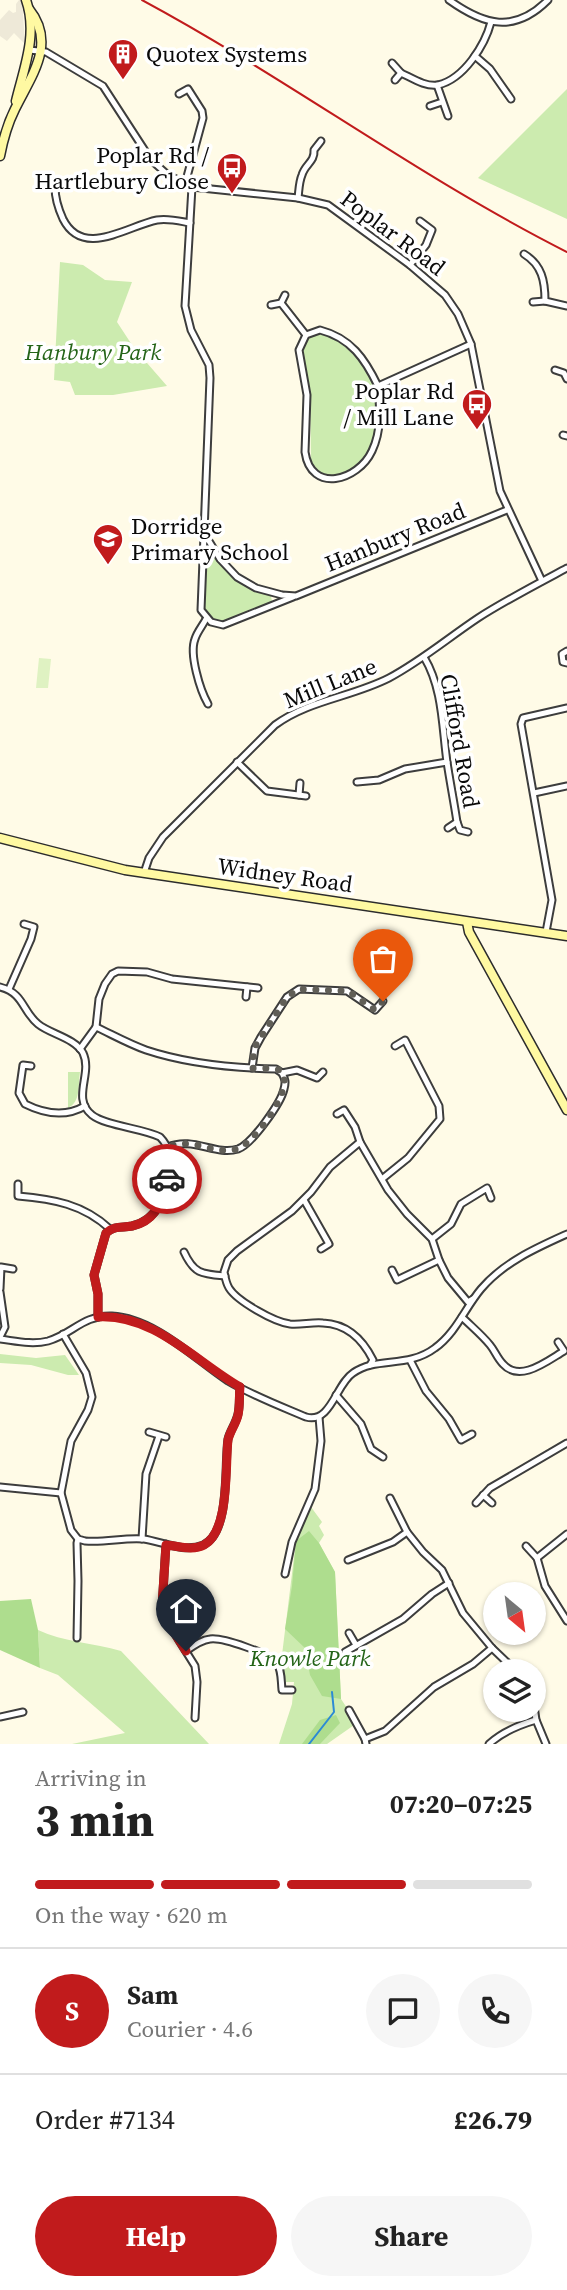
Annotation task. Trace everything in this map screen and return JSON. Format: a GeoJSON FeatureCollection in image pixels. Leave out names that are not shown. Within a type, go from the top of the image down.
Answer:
{"type":"FeatureCollection","features":[{"type":"Feature","properties":{"kind":"street"},"geometry":{"type":"LineString","coordinates":[[449,0],[474,17],[507,23],[532,14],[548,0]]}},
{"type":"Feature","properties":{"kind":"street"},"geometry":{"type":"LineString","coordinates":[[0,153],[16,108],[30,50],[27,4]]}},
{"type":"Feature","properties":{"kind":"street"},"geometry":{"type":"LineString","coordinates":[[16,108],[33,77],[41,51],[38,20],[27,4]]}},
{"type":"Feature","properties":{"kind":"street"},"geometry":{"type":"LineString","coordinates":[[392,63],[401,73],[422,83],[437,85],[464,69],[486,38],[491,22]]}},
{"type":"Feature","properties":{"kind":"street","name":"Poplar Road"},"geometry":{"type":"LineString","coordinates":[[30,50],[41,51],[103,86],[151,160],[168,175],[192,187],[298,198],[328,205],[410,264],[452,303],[471,344],[496,475],[507,510],[542,581]]}},
{"type":"Feature","properties":{"kind":"street"},"geometry":{"type":"LineString","coordinates":[[475,56],[490,69],[511,99]]}},
{"type":"Feature","properties":{"kind":"street"},"geometry":{"type":"LineString","coordinates":[[395,80],[401,73]]}},
{"type":"Feature","properties":{"kind":"street"},"geometry":{"type":"LineString","coordinates":[[506,90],[513,83]]}},
{"type":"Feature","properties":{"kind":"street"},"geometry":{"type":"LineString","coordinates":[[437,85],[448,116]]}},
{"type":"Feature","properties":{"kind":"street"},"geometry":{"type":"LineString","coordinates":[[180,94],[188,89],[203,113],[202,126],[185,184]]}},
{"type":"Feature","properties":{"kind":"street"},"geometry":{"type":"LineString","coordinates":[[430,106],[442,102]]}},
{"type":"Feature","properties":{"kind":"street"},"geometry":{"type":"LineString","coordinates":[[298,198],[301,176],[314,156],[314,149],[321,141]]}},
{"type":"Feature","properties":{"kind":"street"},"geometry":{"type":"LineString","coordinates":[[55,187],[59,210],[68,228],[81,237],[105,238],[158,220],[190,223]]}},
{"type":"Feature","properties":{"kind":"street"},"geometry":{"type":"LineString","coordinates":[[192,187],[185,306],[191,330],[207,361],[210,377],[201,603],[206,619],[194,639],[194,654],[202,695],[208,704]]}},
{"type":"Feature","properties":{"kind":"street"},"geometry":{"type":"LineString","coordinates":[[410,264],[426,245],[432,230],[420,221]]}},
{"type":"Feature","properties":{"kind":"street"},"geometry":{"type":"LineString","coordinates":[[524,254],[540,269],[545,300]]}},
{"type":"Feature","properties":{"kind":"street"},"geometry":{"type":"LineString","coordinates":[[281,303],[285,295]]}},
{"type":"Feature","properties":{"kind":"street"},"geometry":{"type":"LineString","coordinates":[[533,302],[545,300],[567,306]]}},
{"type":"Feature","properties":{"kind":"street"},"geometry":{"type":"LineString","coordinates":[[271,305],[281,303]]}},
{"type":"Feature","properties":{"kind":"street"},"geometry":{"type":"LineString","coordinates":[[281,303],[306,335]]}},
{"type":"Feature","properties":{"kind":"street"},"geometry":{"type":"LineString","coordinates":[[320,330],[348,342],[361,355],[378,386],[379,430],[369,457],[355,471],[334,480],[317,475],[306,461],[305,452],[307,395],[299,350],[306,335],[320,330]]}},
{"type":"Feature","properties":{"kind":"street"},"geometry":{"type":"LineString","coordinates":[[378,386],[471,344]]}},
{"type":"Feature","properties":{"kind":"street"},"geometry":{"type":"LineString","coordinates":[[555,370],[566,375]]}},
{"type":"Feature","properties":{"kind":"street","name":"Hanbury Road"},"geometry":{"type":"LineString","coordinates":[[206,619],[223,625],[507,510]]}},
{"type":"Feature","properties":{"kind":"street"},"geometry":{"type":"LineString","coordinates":[[204,533],[220,559],[237,577],[256,588],[296,596]]}},
{"type":"Feature","properties":{"kind":"street","name":"Mill Lane"},"geometry":{"type":"LineString","coordinates":[[144,873],[157,843],[275,725],[302,709],[378,684],[424,657],[480,617],[567,568]]}},
{"type":"Feature","properties":{"kind":"street"},"geometry":{"type":"LineString","coordinates":[[567,651],[562,654],[563,662],[567,663]]}},
{"type":"Feature","properties":{"kind":"street","name":"Clifford Road"},"geometry":{"type":"LineString","coordinates":[[424,657],[433,674],[442,713],[457,822],[448,828]]}},
{"type":"Feature","properties":{"kind":"street"},"geometry":{"type":"LineString","coordinates":[[546,932],[552,900],[521,724],[523,718],[567,708]]}},
{"type":"Feature","properties":{"kind":"street"},"geometry":{"type":"LineString","coordinates":[[237,762],[267,791],[302,796],[300,783]]}},
{"type":"Feature","properties":{"kind":"street"},"geometry":{"type":"LineString","coordinates":[[357,782],[379,780],[405,769],[447,762]]}},
{"type":"Feature","properties":{"kind":"street"},"geometry":{"type":"LineString","coordinates":[[534,793],[567,786]]}},
{"type":"Feature","properties":{"kind":"street"},"geometry":{"type":"LineString","coordinates":[[457,822],[460,830],[468,832]]}},
{"type":"Feature","properties":{"kind":"street","name":"Widney Road"},"geometry":{"type":"LineString","coordinates":[[0,838],[144,873],[567,936]]}},
{"type":"Feature","properties":{"kind":"street"},"geometry":{"type":"LineString","coordinates":[[467,922],[469,932],[567,1110]]}},
{"type":"Feature","properties":{"kind":"street"},"geometry":{"type":"LineString","coordinates":[[9,989],[32,939],[34,927],[24,924]]}},
{"type":"Feature","properties":{"kind":"street"},"geometry":{"type":"LineString","coordinates":[[80,1049],[96,1027],[99,999],[105,985],[112,974],[118,971],[146,972],[172,979],[258,988]]}},
{"type":"Feature","properties":{"kind":"street"},"geometry":{"type":"LineString","coordinates":[[246,997],[247,986]]}},
{"type":"Feature","properties":{"kind":"street"},"geometry":{"type":"LineString","coordinates":[[0,987],[9,989],[25,1004],[39,1025],[80,1049],[87,1064],[82,1091],[85,1106],[98,1118],[160,1137],[168,1147],[169,1170],[164,1198],[159,1206],[152,1215],[138,1224],[110,1229],[102,1242],[94,1275],[98,1294],[98,1317]]}},
{"type":"Feature","properties":{"kind":"street"},"geometry":{"type":"LineString","coordinates":[[252,1068],[254,1048],[287,997],[299,989],[348,991],[375,1010],[383,1001]]}},
{"type":"Feature","properties":{"kind":"street"},"geometry":{"type":"LineString","coordinates":[[96,1027],[143,1049],[169,1057],[212,1065],[276,1069],[282,1073],[285,1083],[279,1102],[242,1147],[231,1150],[183,1142],[168,1147]]}},
{"type":"Feature","properties":{"kind":"street"},"geometry":{"type":"LineString","coordinates":[[382,1179],[408,1158],[440,1119],[439,1106],[405,1040],[395,1046]]}},
{"type":"Feature","properties":{"kind":"street"},"geometry":{"type":"LineString","coordinates":[[31,1066],[23,1065],[19,1093],[25,1104],[62,1114],[85,1106]]}},
{"type":"Feature","properties":{"kind":"street"},"geometry":{"type":"LineString","coordinates":[[282,1073],[298,1070],[317,1078],[323,1072]]}},
{"type":"Feature","properties":{"kind":"street"},"geometry":{"type":"LineString","coordinates":[[337,1114],[344,1110],[355,1127],[360,1142],[398,1203],[432,1238],[439,1261],[458,1292],[468,1302],[473,1299]]}},
{"type":"Feature","properties":{"kind":"street"},"geometry":{"type":"LineString","coordinates":[[360,1142],[331,1167],[304,1200],[237,1251],[228,1260],[224,1272],[232,1291],[253,1307],[279,1321],[299,1325],[326,1323],[346,1329],[366,1348],[373,1360],[370,1365]]}},
{"type":"Feature","properties":{"kind":"street"},"geometry":{"type":"LineString","coordinates":[[18,1184],[18,1196],[50,1199],[66,1204],[101,1221],[110,1229]]}},
{"type":"Feature","properties":{"kind":"street"},"geometry":{"type":"LineString","coordinates":[[432,1238],[451,1224],[455,1213],[467,1199],[487,1188],[491,1198]]}},
{"type":"Feature","properties":{"kind":"street"},"geometry":{"type":"LineString","coordinates":[[304,1200],[329,1244],[321,1249]]}},
{"type":"Feature","properties":{"kind":"street"},"geometry":{"type":"LineString","coordinates":[[13,1269],[1,1267],[0,1291],[5,1327],[0,1338],[40,1342],[98,1317],[120,1317],[149,1328],[240,1387],[306,1417],[319,1418],[348,1377],[370,1365],[423,1356],[436,1347],[462,1317],[483,1286],[506,1266],[529,1251],[567,1234]]}},
{"type":"Feature","properties":{"kind":"street"},"geometry":{"type":"LineString","coordinates":[[181,1262],[185,1255],[198,1272],[225,1276]]}},
{"type":"Feature","properties":{"kind":"street"},"geometry":{"type":"LineString","coordinates":[[392,1270],[397,1280],[439,1261]]}},
{"type":"Feature","properties":{"kind":"street"},"geometry":{"type":"LineString","coordinates":[[462,1317],[510,1370],[522,1372],[532,1369],[564,1352],[558,1342]]}},
{"type":"Feature","properties":{"kind":"street"},"geometry":{"type":"LineString","coordinates":[[63,1334],[86,1373],[92,1397],[71,1441],[61,1493],[71,1530],[78,1539],[93,1542],[142,1539],[194,1548],[204,1545],[214,1535],[223,1505],[227,1485],[228,1438],[238,1416],[240,1387]]}},
{"type":"Feature","properties":{"kind":"street"},"geometry":{"type":"LineString","coordinates":[[411,1360],[426,1391],[449,1419],[461,1440],[471,1434]]}},
{"type":"Feature","properties":{"kind":"street"},"geometry":{"type":"LineString","coordinates":[[336,1395],[361,1424],[374,1451],[383,1457]]}},
{"type":"Feature","properties":{"kind":"street"},"geometry":{"type":"LineString","coordinates":[[285,1574],[292,1542],[316,1489],[321,1441],[319,1418]]}},
{"type":"Feature","properties":{"kind":"street"},"geometry":{"type":"LineString","coordinates":[[142,1539],[146,1475],[163,1436],[149,1432]]}},
{"type":"Feature","properties":{"kind":"street"},"geometry":{"type":"LineString","coordinates":[[475,1503],[490,1488],[567,1443]]}},
{"type":"Feature","properties":{"kind":"street"},"geometry":{"type":"LineString","coordinates":[[367,1459],[374,1451]]}},
{"type":"Feature","properties":{"kind":"street"},"geometry":{"type":"LineString","coordinates":[[0,1487],[61,1493]]}},
{"type":"Feature","properties":{"kind":"street"},"geometry":{"type":"LineString","coordinates":[[483,1495],[492,1503]]}},
{"type":"Feature","properties":{"kind":"street"},"geometry":{"type":"LineString","coordinates":[[390,1498],[407,1532],[442,1570],[463,1613],[503,1659]]}},
{"type":"Feature","properties":{"kind":"street"},"geometry":{"type":"LineString","coordinates":[[348,1560],[393,1542],[407,1532]]}},
{"type":"Feature","properties":{"kind":"street"},"geometry":{"type":"LineString","coordinates":[[537,1558],[567,1534]]}},
{"type":"Feature","properties":{"kind":"street"},"geometry":{"type":"LineString","coordinates":[[77,1638],[78,1539]]}},
{"type":"Feature","properties":{"kind":"street"},"geometry":{"type":"LineString","coordinates":[[166,1545],[162,1607],[167,1621],[195,1666],[195,1718]]}},
{"type":"Feature","properties":{"kind":"street"},"geometry":{"type":"LineString","coordinates":[[526,1546],[537,1558],[545,1586],[567,1620]]}},
{"type":"Feature","properties":{"kind":"street"},"geometry":{"type":"LineString","coordinates":[[345,1652],[395,1624],[449,1583]]}},
{"type":"Feature","properties":{"kind":"street"},"geometry":{"type":"LineString","coordinates":[[77,1628],[87,1628]]}},
{"type":"Feature","properties":{"kind":"street"},"geometry":{"type":"LineString","coordinates":[[349,1633],[356,1645]]}},
{"type":"Feature","properties":{"kind":"street"},"geometry":{"type":"LineString","coordinates":[[186,1651],[212,1638],[251,1649],[273,1659],[281,1675],[282,1690],[292,1690]]}},
{"type":"Feature","properties":{"kind":"street"},"geometry":{"type":"LineString","coordinates":[[349,1710],[366,1742],[385,1731],[424,1695],[492,1648]]}},
{"type":"Feature","properties":{"kind":"street"},"geometry":{"type":"LineString","coordinates":[[186,1707],[196,1706]]}},
{"type":"Feature","properties":{"kind":"street"},"geometry":{"type":"LineString","coordinates":[[0,1717],[23,1713]]}},
{"type":"Feature","properties":{"kind":"street"},"geometry":{"type":"LineString","coordinates":[[15,1714],[17,1724]]}},
{"type":"Feature","properties":{"kind":"street"},"geometry":{"type":"LineString","coordinates":[[489,1744],[530,1722]]}},
{"type":"Feature","properties":{"kind":"street"},"geometry":{"type":"LineString","coordinates":[[537,1722],[546,1744]]}},
{"type":"Feature","properties":{"kind":"green space"},"geometry":{"type":"Polygon","coordinates":[[[567,89],[567,219],[478,178],[567,89]]]}},
{"type":"Feature","properties":{"kind":"green space","name":"Hanbury Park"},"geometry":{"type":"Polygon","coordinates":[[[60,262],[83,265],[105,280],[132,282],[117,322],[134,348],[167,386],[113,395],[75,395],[70,382],[54,380],[60,262]]]}},
{"type":"Feature","properties":{"kind":"green space"},"geometry":{"type":"Polygon","coordinates":[[[315,334],[338,341],[358,357],[374,390],[377,409],[377,428],[372,446],[362,461],[348,472],[329,477],[322,474],[311,462],[310,388],[302,352],[309,338],[315,334]]]}},
{"type":"Feature","properties":{"kind":"green space"},"geometry":{"type":"Polygon","coordinates":[[[208,554],[239,581],[271,596],[272,602],[224,622],[212,621],[203,610],[208,554]]]}},
{"type":"Feature","properties":{"kind":"green space"},"geometry":{"type":"Polygon","coordinates":[[[39,658],[51,659],[48,688],[36,688],[39,658]]]}},
{"type":"Feature","properties":{"kind":"green space"},"geometry":{"type":"Polygon","coordinates":[[[68,1072],[80,1072],[77,1097],[68,1108],[68,1072]]]}},
{"type":"Feature","properties":{"kind":"green space"},"geometry":{"type":"Polygon","coordinates":[[[0,1354],[36,1358],[65,1355],[79,1375],[68,1375],[31,1365],[0,1363],[0,1354]]]}},
{"type":"Feature","properties":{"kind":"green space","name":"Knowle Park"},"geometry":{"type":"Polygon","coordinates":[[[311,1507],[322,1522],[319,1526],[324,1535],[319,1543],[335,1572],[341,1699],[357,1723],[327,1744],[279,1744],[292,1704],[294,1682],[286,1682],[281,1663],[296,1541],[311,1507]]]}},
{"type":"Feature","properties":{"kind":"green space"},"geometry":{"type":"Polygon","coordinates":[[[309,1531],[335,1572],[341,1699],[322,1696],[310,1675],[305,1648],[285,1629],[296,1541],[309,1531]]]}},
{"type":"Feature","properties":{"kind":"green space"},"geometry":{"type":"Polygon","coordinates":[[[31,1599],[38,1630],[40,1668],[0,1650],[0,1601],[31,1599]]]}},
{"type":"Feature","properties":{"kind":"green space"},"geometry":{"type":"Polygon","coordinates":[[[38,1630],[121,1651],[209,1744],[72,1744],[125,1733],[58,1675],[40,1668],[38,1630]]]}},
{"type":"Feature","properties":{"kind":"green space"},"geometry":{"type":"Polygon","coordinates":[[[336,1715],[340,1723],[320,1744],[302,1744],[320,1720],[336,1715]]]}},
{"type":"Feature","properties":{"kind":"shaded area"},"geometry":{"type":"Polygon","coordinates":[[[19,0],[22,0],[25,44],[14,33],[7,41],[0,36],[0,20],[9,10],[16,12],[19,0]]]}},
{"type":"Feature","properties":{"kind":"waterway"},"geometry":{"type":"LineString","coordinates":[[309,1744],[334,1712],[332,1692]]}},
{"type":"Feature","properties":{"kind":"railway"},"geometry":{"type":"LineString","coordinates":[[142,0],[249,62],[459,192],[567,252]]}},
{"type":"Feature","properties":{"kind":"way so far"},"geometry":{"type":"LineString","coordinates":[[167,1179],[170,1153],[168,1147],[183,1142],[231,1150],[242,1147],[279,1102],[284,1091],[285,1077],[276,1069],[252,1068],[252,1064],[254,1048],[291,993],[299,989],[348,991],[375,1010],[383,1001]]}},
{"type":"Feature","properties":{"kind":"place","name":"Quotex Systems"},"geometry":{"type":"Point","coordinates":[123,81]}},
{"type":"Feature","properties":{"kind":"place","name":"Poplar Rd / Hartlebury Close"},"geometry":{"type":"Point","coordinates":[232,195]}},
{"type":"Feature","properties":{"kind":"place","name":"Poplar Rd / Mill Lane"},"geometry":{"type":"Point","coordinates":[477,431]}},
{"type":"Feature","properties":{"kind":"place","name":"Dorridge Primary School"},"geometry":{"type":"Point","coordinates":[108,566]}},
{"type":"Feature","properties":{"kind":"route"},"geometry":{"type":"LineString","coordinates":[[167,1179],[164,1198],[152,1215],[144,1221],[131,1226],[115,1227],[106,1233],[94,1275],[98,1294],[98,1317],[120,1317],[138,1323],[181,1347],[240,1387],[238,1416],[228,1438],[227,1485],[214,1535],[204,1545],[194,1548],[166,1545],[162,1607],[167,1621],[186,1651]]}}]}
